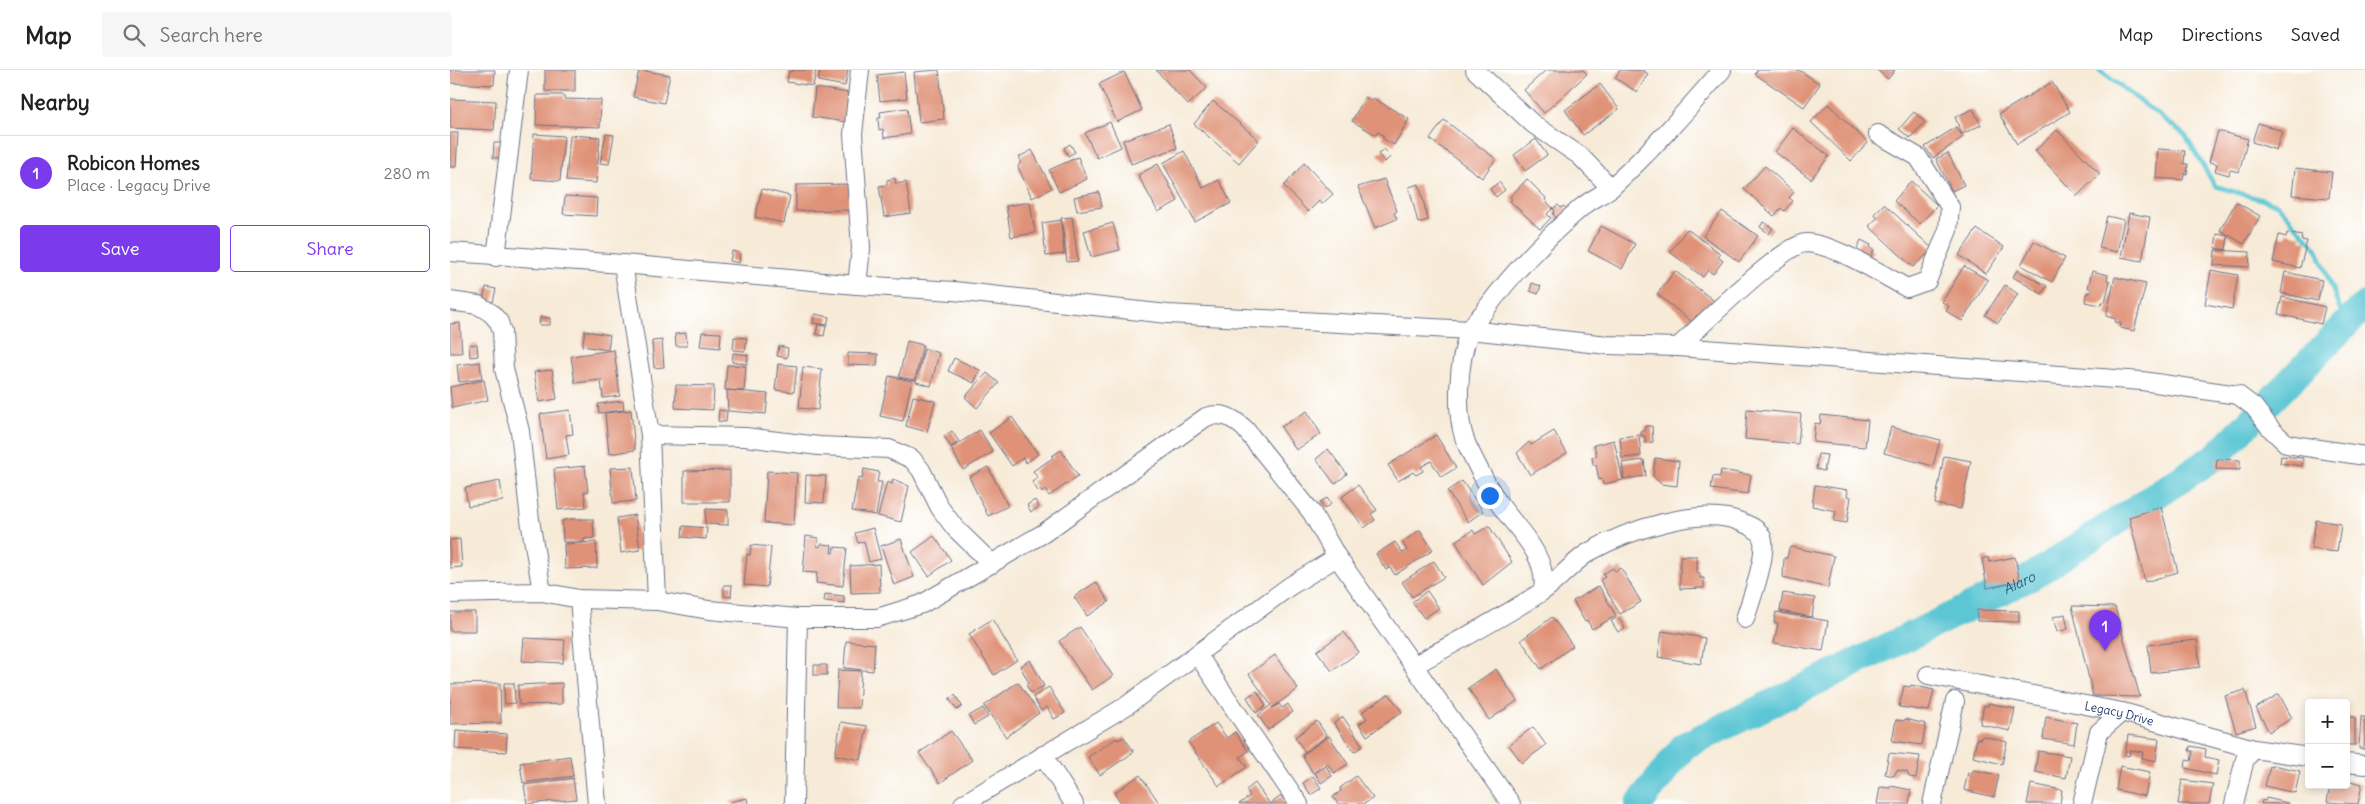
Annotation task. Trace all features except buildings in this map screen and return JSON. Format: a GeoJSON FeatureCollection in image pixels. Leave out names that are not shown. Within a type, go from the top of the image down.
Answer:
{"type":"FeatureCollection","features":[{"type":"Feature","properties":{"kind":"street"},"geometry":{"type":"LineString","coordinates":[[496,256],[519,70]]}},
{"type":"Feature","properties":{"kind":"street"},"geometry":{"type":"LineString","coordinates":[[857,285],[861,248],[853,134],[860,70]]}},
{"type":"Feature","properties":{"kind":"street"},"geometry":{"type":"LineString","coordinates":[[1476,70],[1533,124],[1580,156],[1611,188]]}},
{"type":"Feature","properties":{"kind":"street"},"geometry":{"type":"LineString","coordinates":[[1543,590],[1543,574],[1532,547],[1497,500],[1474,460],[1462,433],[1459,418],[1461,372],[1470,330],[1501,290],[1533,254],[1583,207],[1611,188],[1665,136],[1722,70]]}},
{"type":"Feature","properties":{"kind":"street"},"geometry":{"type":"LineString","coordinates":[[1678,347],[1781,255],[1804,243],[1829,248],[1907,288],[1927,282],[1948,230],[1950,207],[1918,157],[1878,134]]}},
{"type":"Feature","properties":{"kind":"street"},"geometry":{"type":"LineString","coordinates":[[450,252],[623,264],[857,285],[954,291],[1168,314],[1470,330],[1608,344],[1678,347],[2142,381],[2238,395],[2254,407],[2271,429],[2287,444],[2365,456]]}},
{"type":"Feature","properties":{"kind":"street"},"geometry":{"type":"LineString","coordinates":[[623,264],[650,435],[657,601]]}},
{"type":"Feature","properties":{"kind":"street"},"geometry":{"type":"LineString","coordinates":[[450,301],[478,305],[491,313],[499,322],[502,332],[504,369],[520,431],[530,520],[542,592]]}},
{"type":"Feature","properties":{"kind":"street"},"geometry":{"type":"LineString","coordinates":[[450,594],[542,592],[579,599],[657,601],[709,610],[798,618],[877,618],[922,604],[1044,533],[1206,417],[1215,414],[1232,417],[1245,429],[1312,514],[1336,557],[1511,804]]}},
{"type":"Feature","properties":{"kind":"street"},"geometry":{"type":"LineString","coordinates":[[650,435],[745,437],[819,446],[889,449],[912,459],[921,470],[940,508],[955,528],[992,564]]}},
{"type":"Feature","properties":{"kind":"street"},"geometry":{"type":"LineString","coordinates":[[1414,665],[1543,590],[1588,553],[1636,529],[1701,517],[1723,517],[1753,527],[1760,534],[1763,542],[1759,571],[1745,619]]}},
{"type":"Feature","properties":{"kind":"street"},"geometry":{"type":"LineString","coordinates":[[962,804],[1126,706],[1290,586],[1336,557]]}},
{"type":"Feature","properties":{"kind":"street"},"geometry":{"type":"LineString","coordinates":[[579,599],[597,804]]}},
{"type":"Feature","properties":{"kind":"street"},"geometry":{"type":"LineString","coordinates":[[794,804],[798,618]]}},
{"type":"Feature","properties":{"kind":"street"},"geometry":{"type":"LineString","coordinates":[[1197,654],[1299,804]]}},
{"type":"Feature","properties":{"kind":"street","name":"Legacy Drive"},"geometry":{"type":"LineString","coordinates":[[1928,675],[2122,712],[2254,749],[2305,756]]}},
{"type":"Feature","properties":{"kind":"street"},"geometry":{"type":"LineString","coordinates":[[1932,804],[1954,701]]}},
{"type":"Feature","properties":{"kind":"street"},"geometry":{"type":"LineString","coordinates":[[2082,804],[2099,732],[2122,712]]}},
{"type":"Feature","properties":{"kind":"street"},"geometry":{"type":"LineString","coordinates":[[2234,804],[2245,759],[2254,749]]}},
{"type":"Feature","properties":{"kind":"street"},"geometry":{"type":"LineString","coordinates":[[1042,755],[1074,804]]}},
{"type":"Feature","properties":{"kind":"street"},"geometry":{"type":"LineString","coordinates":[[2350,764],[2365,766]]}},
{"type":"Feature","properties":{"kind":"waterway"},"geometry":{"type":"LineString","coordinates":[[2099,70],[2185,135],[2215,186],[2277,204],[2317,249],[2346,325]]}},
{"type":"Feature","properties":{"kind":"waterway","name":"Alaro"},"geometry":{"type":"LineString","coordinates":[[1639,804],[1684,746],[2031,577],[2216,456],[2365,305]]}},
{"type":"Feature","properties":{"kind":"place","name":"Robicon Homes"},"geometry":{"type":"Point","coordinates":[2105,651]}}]}
